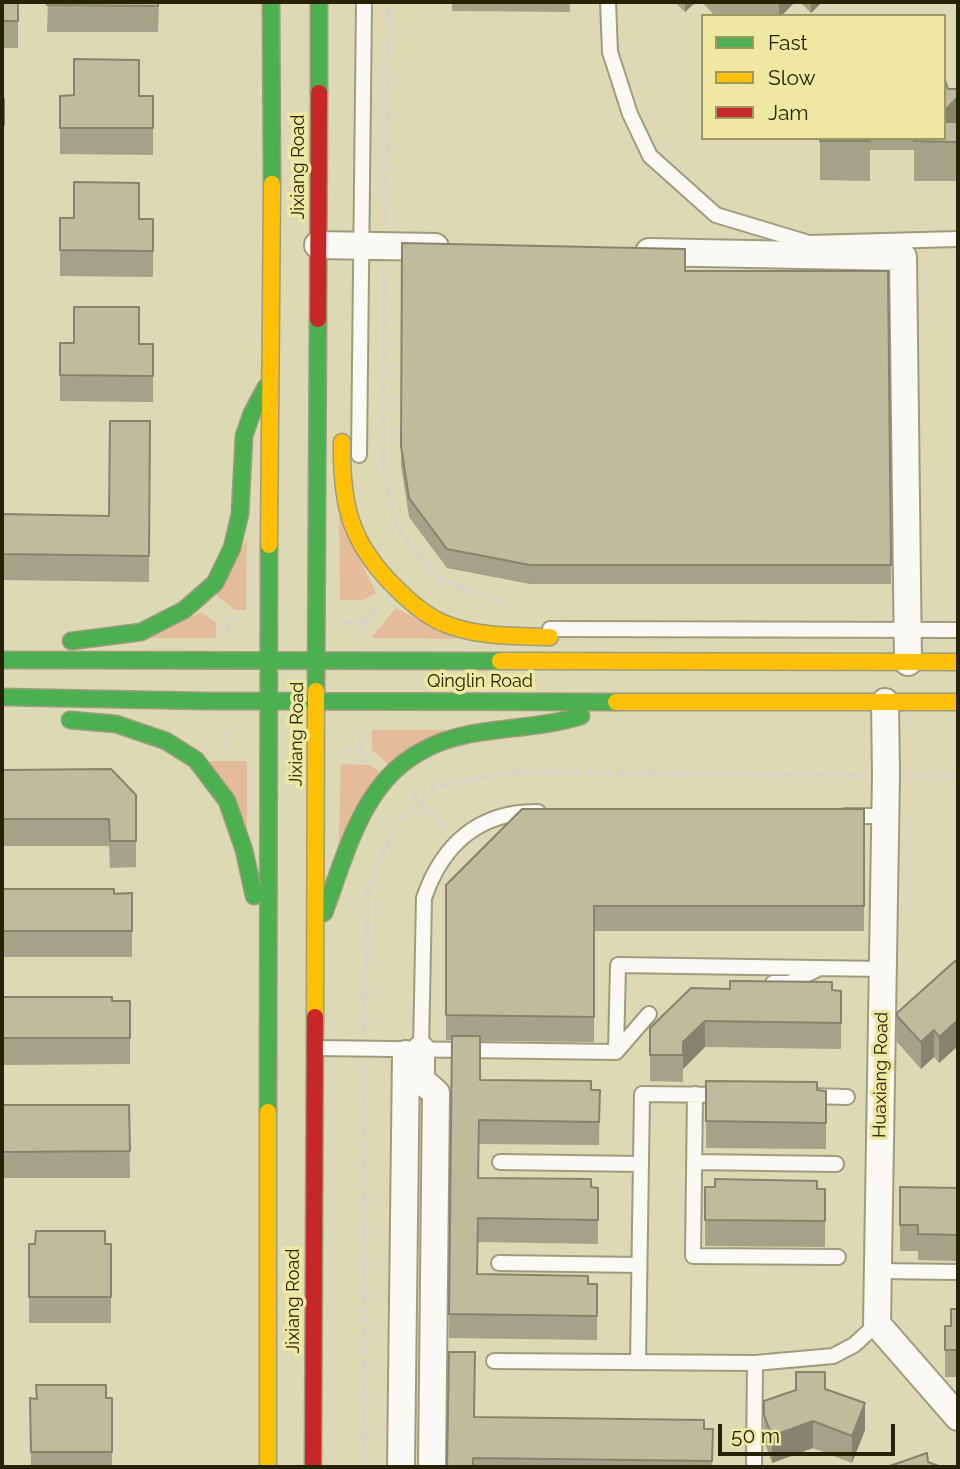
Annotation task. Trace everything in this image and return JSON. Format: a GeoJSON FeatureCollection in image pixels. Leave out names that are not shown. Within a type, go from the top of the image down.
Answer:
{"type":"FeatureCollection","features":[{"type":"Feature","properties":{"kind":"main road","name":"Jixiang Road"},"geometry":{"type":"LineString","coordinates":[[268,1467],[271,2]]}},
{"type":"Feature","properties":{"kind":"main road","name":"Jixiang Road"},"geometry":{"type":"LineString","coordinates":[[313,1467],[319,2]]}},
{"type":"Feature","properties":{"kind":"main road"},"geometry":{"type":"LineString","coordinates":[[318,372],[342,434],[340,478],[353,536],[377,571],[422,612],[449,625],[502,635],[576,638],[597,647],[613,661]]}},
{"type":"Feature","properties":{"kind":"main road"},"geometry":{"type":"LineString","coordinates":[[57,642],[141,632],[184,610],[215,583],[232,548],[240,514],[244,436],[252,413],[271,377]]}},
{"type":"Feature","properties":{"kind":"main road"},"geometry":{"type":"LineString","coordinates":[[2,652],[35,644]]}},
{"type":"Feature","properties":{"kind":"main road","name":"Qinglin Road"},"geometry":{"type":"LineString","coordinates":[[2,660],[958,662]]}},
{"type":"Feature","properties":{"kind":"main road"},"geometry":{"type":"LineString","coordinates":[[689,702],[667,693],[652,692],[648,682],[722,674],[756,662]]}},
{"type":"Feature","properties":{"kind":"main road","name":"Qinglin Road"},"geometry":{"type":"LineString","coordinates":[[2,697],[268,701],[958,702]]}},
{"type":"Feature","properties":{"kind":"main road"},"geometry":{"type":"LineString","coordinates":[[314,936],[353,830],[369,799],[389,775],[412,757],[453,738],[553,725],[610,701]]}},
{"type":"Feature","properties":{"kind":"main road"},"geometry":{"type":"LineString","coordinates":[[54,718],[116,724],[166,741],[195,760],[227,801],[244,850],[254,897],[269,936]]}},
{"type":"Feature","properties":{"kind":"street"},"geometry":{"type":"LineString","coordinates":[[318,245],[456,248]]}},
{"type":"Feature","properties":{"kind":"street"},"geometry":{"type":"LineString","coordinates":[[623,251],[903,257],[908,662]]}},
{"type":"Feature","properties":{"kind":"street","name":"Huaxiang Road"},"geometry":{"type":"LineString","coordinates":[[877,1324],[886,816],[885,702]]}},
{"type":"Feature","properties":{"kind":"street"},"geometry":{"type":"LineString","coordinates":[[401,1467],[413,1049]]}},
{"type":"Feature","properties":{"kind":"street"},"geometry":{"type":"LineString","coordinates":[[413,1049],[421,1080],[436,1093],[432,1467]]}},
{"type":"Feature","properties":{"kind":"street"},"geometry":{"type":"LineString","coordinates":[[877,1324],[958,1417]]}},
{"type":"Feature","properties":{"kind":"lane"},"geometry":{"type":"LineString","coordinates":[[364,2],[373,246],[359,513],[395,575],[433,610],[512,629],[958,630]]}},
{"type":"Feature","properties":{"kind":"lane"},"geometry":{"type":"LineString","coordinates":[[608,2],[610,52],[630,114],[650,156],[716,215],[809,243],[958,239]]}},
{"type":"Feature","properties":{"kind":"lane"},"geometry":{"type":"LineString","coordinates":[[413,1049],[424,898],[431,877],[442,858],[457,841],[491,820],[511,814],[559,812]]}},
{"type":"Feature","properties":{"kind":"lane"},"geometry":{"type":"LineString","coordinates":[[831,816],[886,816]]}},
{"type":"Feature","properties":{"kind":"lane"},"geometry":{"type":"LineString","coordinates":[[616,1052],[618,965],[883,968]]}},
{"type":"Feature","properties":{"kind":"lane"},"geometry":{"type":"LineString","coordinates":[[764,982],[789,983],[821,968]]}},
{"type":"Feature","properties":{"kind":"lane"},"geometry":{"type":"LineString","coordinates":[[314,1048],[616,1052],[649,1014]]}},
{"type":"Feature","properties":{"kind":"lane"},"geometry":{"type":"LineString","coordinates":[[638,1362],[642,1094],[737,1095]]}},
{"type":"Feature","properties":{"kind":"lane"},"geometry":{"type":"LineString","coordinates":[[695,1094],[693,1256],[838,1257]]}},
{"type":"Feature","properties":{"kind":"lane"},"geometry":{"type":"LineString","coordinates":[[792,1096],[847,1097]]}},
{"type":"Feature","properties":{"kind":"lane"},"geometry":{"type":"LineString","coordinates":[[500,1162],[640,1164]]}},
{"type":"Feature","properties":{"kind":"lane"},"geometry":{"type":"LineString","coordinates":[[694,1162],[836,1164]]}},
{"type":"Feature","properties":{"kind":"lane"},"geometry":{"type":"LineString","coordinates":[[499,1263],[639,1265]]}},
{"type":"Feature","properties":{"kind":"lane"},"geometry":{"type":"LineString","coordinates":[[878,1271],[958,1272]]}},
{"type":"Feature","properties":{"kind":"lane"},"geometry":{"type":"LineString","coordinates":[[494,1362],[755,1363],[833,1356],[854,1346],[877,1324]]}},
{"type":"Feature","properties":{"kind":"lane"},"geometry":{"type":"LineString","coordinates":[[754,1467],[755,1363]]}},
{"type":"Feature","properties":{"kind":"path"},"geometry":{"type":"LineString","coordinates":[[389,2],[373,246],[383,464],[395,525],[435,577],[509,605]]}},
{"type":"Feature","properties":{"kind":"path"},"geometry":{"type":"LineString","coordinates":[[228,639],[228,620],[244,621]]}},
{"type":"Feature","properties":{"kind":"path"},"geometry":{"type":"LineString","coordinates":[[341,621],[363,622],[362,639]]}},
{"type":"Feature","properties":{"kind":"path"},"geometry":{"type":"LineString","coordinates":[[361,729],[361,751]]}},
{"type":"Feature","properties":{"kind":"path"},"geometry":{"type":"LineString","coordinates":[[225,748],[226,732]]}},
{"type":"Feature","properties":{"kind":"path"},"geometry":{"type":"LineString","coordinates":[[341,751],[361,751],[421,800],[457,841]]}},
{"type":"Feature","properties":{"kind":"path"},"geometry":{"type":"LineString","coordinates":[[365,1467],[364,1048],[368,887],[394,826],[435,787],[511,772],[958,776]]}},
{"type":"Feature","properties":{"kind":"shaded area"},"geometry":{"type":"Polygon","coordinates":[[[339,516],[376,593],[363,600],[340,600],[339,516]]]}},
{"type":"Feature","properties":{"kind":"shaded area"},"geometry":{"type":"Polygon","coordinates":[[[247,539],[246,610],[235,610],[216,595],[247,539]]]}},
{"type":"Feature","properties":{"kind":"shaded area"},"geometry":{"type":"Polygon","coordinates":[[[396,608],[457,639],[371,638],[396,608]]]}},
{"type":"Feature","properties":{"kind":"shaded area"},"geometry":{"type":"Polygon","coordinates":[[[201,612],[216,623],[216,638],[151,638],[201,612]]]}},
{"type":"Feature","properties":{"kind":"shaded area"},"geometry":{"type":"Polygon","coordinates":[[[372,730],[464,730],[388,764],[372,750],[372,730]]]}},
{"type":"Feature","properties":{"kind":"shaded area"},"geometry":{"type":"Polygon","coordinates":[[[209,761],[247,761],[247,837],[209,761]]]}},
{"type":"Feature","properties":{"kind":"shaded area"},"geometry":{"type":"Polygon","coordinates":[[[341,764],[369,765],[379,771],[338,862],[341,764]]]}},
{"type":"Feature","properties":{"kind":"building"},"geometry":{"type":"Polygon","coordinates":[[[2,2],[18,2],[18,21],[2,21],[2,2]]]}},
{"type":"Feature","properties":{"kind":"building"},"geometry":{"type":"Polygon","coordinates":[[[48,2],[158,2],[158,6],[47,5],[48,2]]]}},
{"type":"Feature","properties":{"kind":"building"},"geometry":{"type":"Polygon","coordinates":[[[74,59],[139,60],[139,96],[153,96],[153,128],[60,128],[60,96],[74,95],[74,59]]]}},
{"type":"Feature","properties":{"kind":"building"},"geometry":{"type":"Polygon","coordinates":[[[946,83],[948,89],[958,89],[958,97],[946,109],[946,83]]]}},
{"type":"Feature","properties":{"kind":"building"},"geometry":{"type":"Polygon","coordinates":[[[4,99],[4,125],[2,125],[4,99]]]}},
{"type":"Feature","properties":{"kind":"building"},"geometry":{"type":"Polygon","coordinates":[[[946,122],[958,122],[958,142],[914,141],[946,140],[946,122]]]}},
{"type":"Feature","properties":{"kind":"building"},"geometry":{"type":"Polygon","coordinates":[[[820,140],[870,140],[870,141],[820,140]]]}},
{"type":"Feature","properties":{"kind":"building"},"geometry":{"type":"Polygon","coordinates":[[[74,182],[139,183],[139,219],[153,219],[153,251],[60,250],[60,218],[74,218],[74,182]]]}},
{"type":"Feature","properties":{"kind":"building"},"geometry":{"type":"Polygon","coordinates":[[[402,243],[685,249],[685,271],[888,271],[891,565],[530,565],[447,549],[409,498],[401,446],[402,243]]]}},
{"type":"Feature","properties":{"kind":"building"},"geometry":{"type":"Polygon","coordinates":[[[74,307],[139,307],[139,344],[153,344],[153,376],[60,375],[60,343],[74,343],[74,307]]]}},
{"type":"Feature","properties":{"kind":"building"},"geometry":{"type":"Polygon","coordinates":[[[110,421],[150,421],[149,556],[2,554],[2,514],[109,516],[110,421]]]}},
{"type":"Feature","properties":{"kind":"building"},"geometry":{"type":"Polygon","coordinates":[[[111,769],[136,795],[136,841],[110,841],[109,819],[2,819],[2,770],[111,769]]]}},
{"type":"Feature","properties":{"kind":"building"},"geometry":{"type":"Polygon","coordinates":[[[522,809],[864,809],[864,906],[594,906],[594,1017],[446,1015],[446,885],[522,809]]]}},
{"type":"Feature","properties":{"kind":"building"},"geometry":{"type":"Polygon","coordinates":[[[2,889],[114,889],[114,894],[132,893],[132,931],[2,931],[2,889]]]}},
{"type":"Feature","properties":{"kind":"building"},"geometry":{"type":"Polygon","coordinates":[[[955,961],[958,964],[958,1020],[939,1037],[934,1030],[921,1042],[897,1013],[955,961]]]}},
{"type":"Feature","properties":{"kind":"building"},"geometry":{"type":"Polygon","coordinates":[[[730,981],[832,982],[832,990],[841,991],[841,1023],[705,1021],[683,1042],[683,1055],[650,1055],[650,1028],[691,988],[730,989],[730,981]]]}},
{"type":"Feature","properties":{"kind":"building"},"geometry":{"type":"Polygon","coordinates":[[[2,997],[112,997],[112,1001],[130,1001],[130,1038],[2,1038],[2,997]]]}},
{"type":"Feature","properties":{"kind":"building"},"geometry":{"type":"Polygon","coordinates":[[[452,1036],[480,1036],[480,1080],[591,1081],[591,1090],[600,1090],[599,1122],[479,1120],[478,1178],[591,1179],[591,1187],[598,1188],[598,1220],[478,1218],[477,1274],[588,1276],[588,1284],[597,1284],[597,1316],[449,1314],[452,1036]]]}},
{"type":"Feature","properties":{"kind":"building"},"geometry":{"type":"Polygon","coordinates":[[[706,1081],[817,1082],[817,1090],[826,1091],[826,1123],[706,1121],[706,1081]]]}},
{"type":"Feature","properties":{"kind":"building"},"geometry":{"type":"Polygon","coordinates":[[[2,1105],[129,1105],[130,1151],[2,1152],[2,1105]]]}},
{"type":"Feature","properties":{"kind":"building"},"geometry":{"type":"Polygon","coordinates":[[[715,1179],[817,1181],[817,1189],[825,1189],[825,1221],[705,1220],[705,1187],[715,1187],[715,1179]]]}},
{"type":"Feature","properties":{"kind":"building"},"geometry":{"type":"Polygon","coordinates":[[[900,1187],[958,1188],[958,1235],[918,1234],[918,1225],[900,1225],[900,1187]]]}},
{"type":"Feature","properties":{"kind":"building"},"geometry":{"type":"Polygon","coordinates":[[[36,1231],[105,1231],[105,1244],[111,1244],[111,1297],[29,1297],[29,1244],[35,1244],[36,1231]]]}},
{"type":"Feature","properties":{"kind":"building"},"geometry":{"type":"Polygon","coordinates":[[[951,1309],[958,1309],[958,1350],[945,1350],[945,1326],[951,1326],[951,1309]]]}},
{"type":"Feature","properties":{"kind":"building"},"geometry":{"type":"Polygon","coordinates":[[[449,1352],[475,1352],[474,1417],[704,1420],[704,1429],[713,1429],[712,1461],[473,1458],[473,1467],[447,1467],[449,1352]]]}},
{"type":"Feature","properties":{"kind":"building"},"geometry":{"type":"Polygon","coordinates":[[[796,1372],[825,1372],[825,1389],[865,1403],[852,1436],[813,1421],[772,1436],[764,1415],[764,1401],[796,1390],[796,1372]]]}},
{"type":"Feature","properties":{"kind":"building"},"geometry":{"type":"Polygon","coordinates":[[[36,1385],[106,1385],[106,1398],[112,1398],[112,1452],[31,1452],[30,1398],[37,1399],[36,1385]]]}},
{"type":"Feature","properties":{"kind":"building"},"geometry":{"type":"Polygon","coordinates":[[[927,1453],[928,1462],[941,1467],[887,1467],[927,1453]]]}},
{"type":"Feature","properties":{"kind":"traffic: fast"},"geometry":{"type":"LineString","coordinates":[[271,2],[272,184]]}},
{"type":"Feature","properties":{"kind":"traffic: fast"},"geometry":{"type":"LineString","coordinates":[[319,2],[319,93]]}},
{"type":"Feature","properties":{"kind":"traffic: fast"},"geometry":{"type":"LineString","coordinates":[[316,691],[318,319]]}},
{"type":"Feature","properties":{"kind":"traffic: fast"},"geometry":{"type":"LineString","coordinates":[[71,641],[141,632],[184,610],[215,583],[232,548],[240,514],[244,436],[252,413],[266,387]]}},
{"type":"Feature","properties":{"kind":"traffic: fast"},"geometry":{"type":"LineString","coordinates":[[268,1112],[269,545]]}},
{"type":"Feature","properties":{"kind":"traffic: fast"},"geometry":{"type":"LineString","coordinates":[[2,660],[500,661]]}},
{"type":"Feature","properties":{"kind":"traffic: fast"},"geometry":{"type":"LineString","coordinates":[[2,697],[205,701],[616,702]]}},
{"type":"Feature","properties":{"kind":"traffic: fast"},"geometry":{"type":"LineString","coordinates":[[324,913],[357,825],[388,777],[409,758],[436,744],[470,734],[581,716]]}},
{"type":"Feature","properties":{"kind":"traffic: fast"},"geometry":{"type":"LineString","coordinates":[[70,720],[116,724],[166,741],[196,760],[227,801],[244,850],[254,896]]}},
{"type":"Feature","properties":{"kind":"traffic: slow"},"geometry":{"type":"LineString","coordinates":[[269,545],[272,184]]}},
{"type":"Feature","properties":{"kind":"traffic: slow"},"geometry":{"type":"LineString","coordinates":[[342,442],[344,485],[351,522],[368,555],[402,594],[420,610],[460,629],[498,635],[550,637]]}},
{"type":"Feature","properties":{"kind":"traffic: slow"},"geometry":{"type":"LineString","coordinates":[[500,661],[958,662]]}},
{"type":"Feature","properties":{"kind":"traffic: slow"},"geometry":{"type":"LineString","coordinates":[[315,1017],[316,691]]}},
{"type":"Feature","properties":{"kind":"traffic: slow"},"geometry":{"type":"LineString","coordinates":[[616,702],[958,702]]}},
{"type":"Feature","properties":{"kind":"traffic: slow"},"geometry":{"type":"LineString","coordinates":[[268,1112],[268,1467]]}},
{"type":"Feature","properties":{"kind":"traffic: jam"},"geometry":{"type":"LineString","coordinates":[[318,319],[319,93]]}},
{"type":"Feature","properties":{"kind":"traffic: jam"},"geometry":{"type":"LineString","coordinates":[[313,1467],[315,1017]]}}]}
